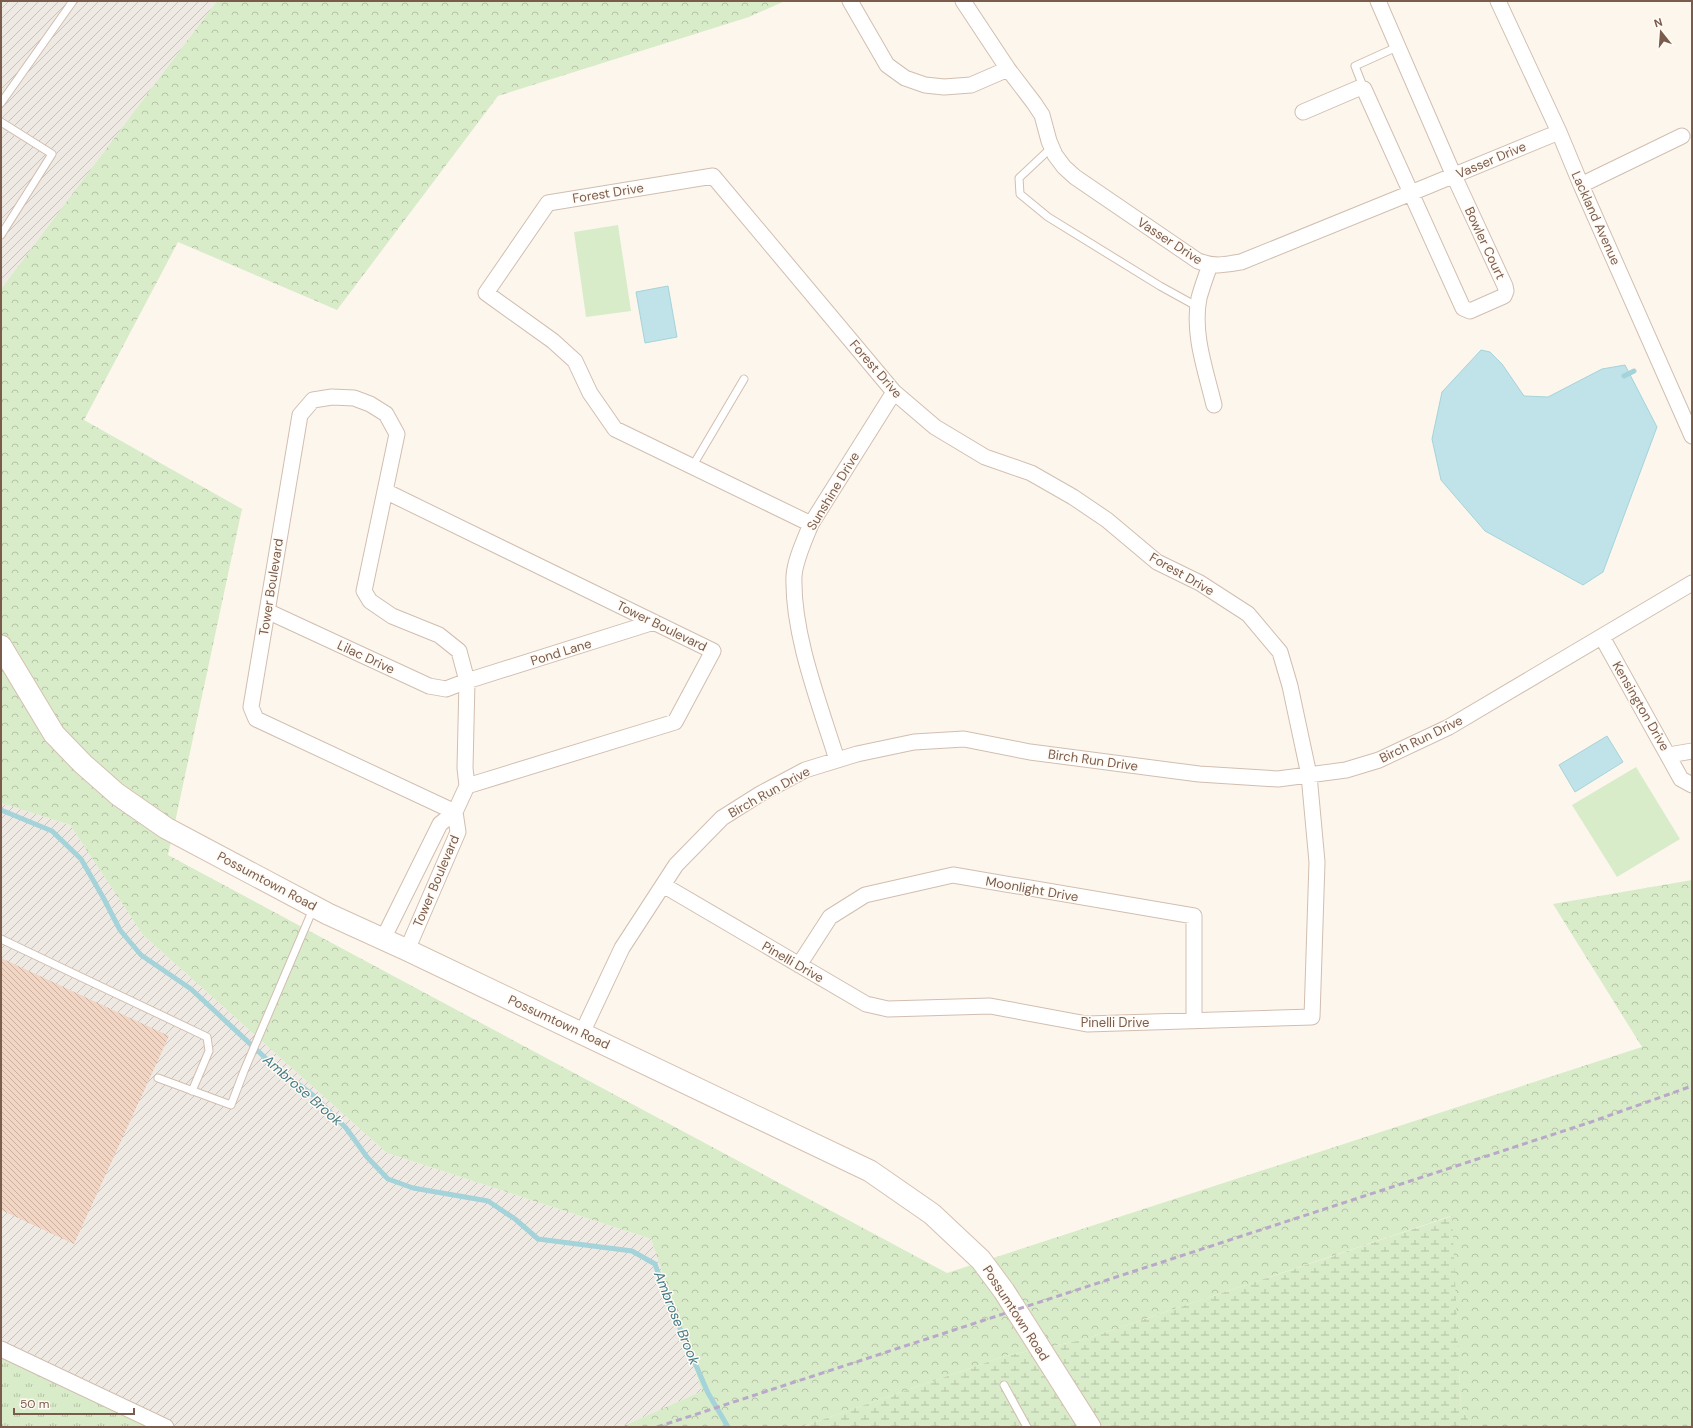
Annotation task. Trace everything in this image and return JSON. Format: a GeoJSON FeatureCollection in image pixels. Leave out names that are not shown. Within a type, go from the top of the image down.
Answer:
{"type":"FeatureCollection","features":[{"type":"Feature","properties":{"kind":"main road","name":"Possumtown Road"},"geometry":{"type":"LineString","coordinates":[[1,646],[54,734],[82,764],[117,794],[166,828],[314,907],[870,1171],[932,1214],[981,1260],[1004,1291],[1090,1427]]}},
{"type":"Feature","properties":{"kind":"street"},"geometry":{"type":"LineString","coordinates":[[850,1],[887,65],[905,78],[925,85],[944,87],[972,85],[1008,69]]}},
{"type":"Feature","properties":{"kind":"street","name":"Vasser Drive"},"geometry":{"type":"LineString","coordinates":[[964,1],[1008,69],[1042,115],[1055,155],[1064,167],[1075,177],[1198,261],[1210,265],[1223,265],[1241,262],[1559,132]]}},
{"type":"Feature","properties":{"kind":"street","name":"Bowler Court"},"geometry":{"type":"LineString","coordinates":[[1364,89],[1462,306],[1465,310],[1470,311],[1502,297],[1506,289],[1454,176],[1378,1]]}},
{"type":"Feature","properties":{"kind":"street","name":"Lackland Avenue"},"geometry":{"type":"LineString","coordinates":[[1498,1],[1559,132],[1692,436]]}},
{"type":"Feature","properties":{"kind":"street"},"geometry":{"type":"LineString","coordinates":[[1303,112],[1359,88],[1364,89]]}},
{"type":"Feature","properties":{"kind":"street"},"geometry":{"type":"LineString","coordinates":[[1581,185],[1682,136]]}},
{"type":"Feature","properties":{"kind":"street","name":"Forest Drive"},"geometry":{"type":"LineString","coordinates":[[692,466],[615,429],[590,393],[575,361],[553,341],[486,293],[548,203],[713,176],[894,392],[935,427],[985,457],[1031,473],[1073,497],[1107,520],[1157,562],[1200,583],[1248,614],[1280,652],[1290,686],[1309,775]]}},
{"type":"Feature","properties":{"kind":"street"},"geometry":{"type":"LineString","coordinates":[[1210,265],[1199,298],[1198,341],[1214,405]]}},
{"type":"Feature","properties":{"kind":"street","name":"Sunshine Drive"},"geometry":{"type":"LineString","coordinates":[[837,760],[796,620],[794,575],[811,524],[894,392]]}},
{"type":"Feature","properties":{"kind":"street","name":"Tower Boulevard"},"geometry":{"type":"LineString","coordinates":[[383,939],[440,824],[455,812],[467,786],[465,768],[467,681],[459,651],[439,635],[392,616],[370,601],[364,591],[397,434],[386,414],[370,404],[354,398],[332,397],[313,400],[300,415],[252,707],[256,719],[455,812]]}},
{"type":"Feature","properties":{"kind":"street"},"geometry":{"type":"LineString","coordinates":[[692,466],[811,524]]}},
{"type":"Feature","properties":{"kind":"street","name":"Tower Boulevard"},"geometry":{"type":"LineString","coordinates":[[385,491],[713,651],[675,722],[467,786]]}},
{"type":"Feature","properties":{"kind":"street","name":"Birch Run Drive"},"geometry":{"type":"LineString","coordinates":[[582,1033],[622,948],[676,865],[722,818],[760,794],[805,770],[857,754],[914,742],[964,738],[1030,752],[1199,774],[1278,779],[1346,770],[1380,760],[1449,727],[1692,583]]}},
{"type":"Feature","properties":{"kind":"street","name":"Lilac Drive"},"geometry":{"type":"LineString","coordinates":[[267,611],[429,686],[446,689],[467,681]]}},
{"type":"Feature","properties":{"kind":"street","name":"Pond Lane"},"geometry":{"type":"LineString","coordinates":[[467,681],[654,622]]}},
{"type":"Feature","properties":{"kind":"street","name":"Kensington Drive"},"geometry":{"type":"LineString","coordinates":[[1602,637],[1669,755],[1692,751]]}},
{"type":"Feature","properties":{"kind":"street"},"geometry":{"type":"LineString","coordinates":[[1669,755],[1681,778],[1692,785]]}},
{"type":"Feature","properties":{"kind":"street","name":"Pinelli Drive"},"geometry":{"type":"LineString","coordinates":[[663,885],[866,1004],[888,1009],[990,1006],[1087,1024],[1312,1016],[1317,862],[1309,775]]}},
{"type":"Feature","properties":{"kind":"street","name":"Tower Boulevard"},"geometry":{"type":"LineString","coordinates":[[407,950],[458,832],[455,812]]}},
{"type":"Feature","properties":{"kind":"street","name":"Moonlight Drive"},"geometry":{"type":"LineString","coordinates":[[799,965],[830,918],[865,896],[953,875],[1194,916],[1194,1020]]}},
{"type":"Feature","properties":{"kind":"street"},"geometry":{"type":"LineString","coordinates":[[1,1349],[166,1427]]}},
{"type":"Feature","properties":{"kind":"lane"},"geometry":{"type":"LineString","coordinates":[[1,103],[73,1]]}},
{"type":"Feature","properties":{"kind":"lane"},"geometry":{"type":"LineString","coordinates":[[1364,89],[1355,66],[1398,47]]}},
{"type":"Feature","properties":{"kind":"lane"},"geometry":{"type":"LineString","coordinates":[[1,122],[52,154],[1,235]]}},
{"type":"Feature","properties":{"kind":"lane"},"geometry":{"type":"LineString","coordinates":[[1052,147],[1019,178],[1020,194],[1048,217],[1198,308]]}},
{"type":"Feature","properties":{"kind":"lane"},"geometry":{"type":"LineString","coordinates":[[692,466],[744,379]]}},
{"type":"Feature","properties":{"kind":"lane"},"geometry":{"type":"LineString","coordinates":[[158,1078],[231,1105],[314,907]]}},
{"type":"Feature","properties":{"kind":"lane"},"geometry":{"type":"LineString","coordinates":[[1,939],[207,1037],[209,1051],[192,1091]]}},
{"type":"Feature","properties":{"kind":"lane"},"geometry":{"type":"LineString","coordinates":[[1004,1385],[1027,1427]]}},
{"type":"Feature","properties":{"kind":"shaded area"},"geometry":{"type":"Polygon","coordinates":[[[1,1],[217,1],[1,289],[1,1]]]}},
{"type":"Feature","properties":{"kind":"shaded area"},"geometry":{"type":"Polygon","coordinates":[[[1,803],[70,825],[143,935],[387,1153],[651,1239],[702,1391],[621,1427],[162,1427],[1,1343],[1,803]]]}},
{"type":"Feature","properties":{"kind":"green space"},"geometry":{"type":"Polygon","coordinates":[[[217,1],[785,1],[749,17],[498,96],[337,310],[178,242],[84,420],[242,509],[168,855],[947,1273],[1642,1047],[1553,904],[1692,880],[1692,1427],[1473,1427],[1461,1408],[1451,1216],[1082,1340],[1005,1356],[801,1427],[621,1427],[702,1391],[651,1239],[387,1153],[143,935],[70,825],[1,803],[1,289],[217,1]]]}},
{"type":"Feature","properties":{"kind":"green space"},"geometry":{"type":"Polygon","coordinates":[[[618,225],[631,311],[586,317],[574,232],[618,225]]]}},
{"type":"Feature","properties":{"kind":"green space"},"geometry":{"type":"Polygon","coordinates":[[[1636,767],[1680,839],[1617,877],[1572,805],[1636,767]]]}},
{"type":"Feature","properties":{"kind":"green space"},"geometry":{"type":"Polygon","coordinates":[[[1452,1216],[1461,1408],[1473,1427],[801,1427],[1005,1356],[1082,1340],[1452,1216]]]}},
{"type":"Feature","properties":{"kind":"green space"},"geometry":{"type":"Polygon","coordinates":[[[1,1343],[162,1427],[1,1427],[1,1343]]]}},
{"type":"Feature","properties":{"kind":"water"},"geometry":{"type":"Polygon","coordinates":[[[668,286],[677,337],[645,343],[636,292],[668,286]]]}},
{"type":"Feature","properties":{"kind":"water"},"geometry":{"type":"Polygon","coordinates":[[[1481,350],[1490,352],[1502,364],[1524,396],[1548,397],[1602,369],[1625,365],[1657,427],[1603,572],[1583,585],[1485,531],[1441,480],[1432,439],[1442,392],[1481,350]]]}},
{"type":"Feature","properties":{"kind":"water"},"geometry":{"type":"Polygon","coordinates":[[[1607,736],[1623,762],[1575,792],[1559,765],[1607,736]]]}},
{"type":"Feature","properties":{"kind":"building"},"geometry":{"type":"Polygon","coordinates":[[[1,958],[169,1036],[74,1244],[1,1210],[1,958]]]}},
{"type":"Feature","properties":{"kind":"waterway"},"geometry":{"type":"LineString","coordinates":[[1624,376],[1634,371]]}},
{"type":"Feature","properties":{"kind":"waterway","name":"Ambrose Brook"},"geometry":{"type":"LineString","coordinates":[[1,810],[52,831],[81,859],[120,930],[141,955],[191,989],[273,1065],[314,1096],[346,1128],[367,1157],[388,1179],[413,1188],[488,1201],[515,1219],[538,1239],[632,1251],[655,1264],[669,1303],[708,1393],[728,1427]]}},
{"type":"Feature","properties":{"kind":"railway"},"geometry":{"type":"LineString","coordinates":[[657,1427],[1591,1122],[1692,1086]]}}]}
